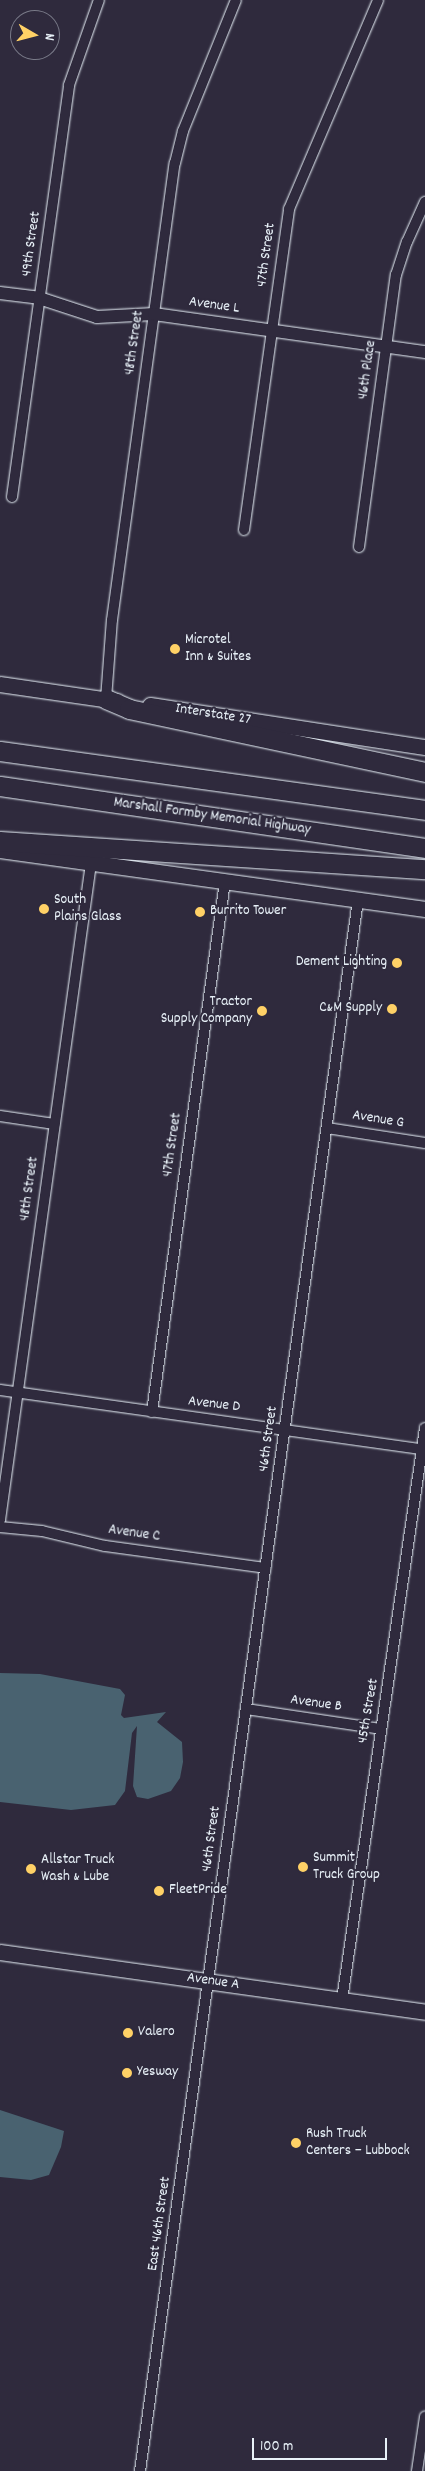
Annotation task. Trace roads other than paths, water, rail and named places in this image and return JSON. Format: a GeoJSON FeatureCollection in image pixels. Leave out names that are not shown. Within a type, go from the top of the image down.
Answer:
{"type":"FeatureCollection","features":[{"type":"Feature","properties":{"kind":"highway"},"geometry":{"type":"LineString","coordinates":[[106,699],[129,709],[425,772]]}},
{"type":"Feature","properties":{"kind":"highway"},"geometry":{"type":"LineString","coordinates":[[0,751],[425,810]]}},
{"type":"Feature","properties":{"kind":"highway","name":"Marshall Formby Memorial Highway"},"geometry":{"type":"LineString","coordinates":[[0,786],[425,848]]}},
{"type":"Feature","properties":{"kind":"highway"},"geometry":{"type":"LineString","coordinates":[[0,841],[425,868]]}},
{"type":"Feature","properties":{"kind":"main road","name":"Interstate 27"},"geometry":{"type":"LineString","coordinates":[[0,684],[425,747]]}},
{"type":"Feature","properties":{"kind":"main road"},"geometry":{"type":"LineString","coordinates":[[0,850],[425,909]]}},
{"type":"Feature","properties":{"kind":"main road","name":"Avenue A"},"geometry":{"type":"LineString","coordinates":[[0,1952],[425,2012]]}},
{"type":"Feature","properties":{"kind":"street","name":"49th Street"},"geometry":{"type":"LineString","coordinates":[[12,497],[69,85],[99,0]]}},
{"type":"Feature","properties":{"kind":"street","name":"48th Street"},"geometry":{"type":"LineString","coordinates":[[106,699],[112,620],[179,146],[236,0]]}},
{"type":"Feature","properties":{"kind":"street","name":"47th Street"},"geometry":{"type":"LineString","coordinates":[[244,530],[271,330],[292,196],[378,0]]}},
{"type":"Feature","properties":{"kind":"street","name":"46th Place"},"geometry":{"type":"LineString","coordinates":[[359,547],[399,264],[425,202]]}},
{"type":"Feature","properties":{"kind":"street","name":"Avenue L"},"geometry":{"type":"LineString","coordinates":[[0,293],[39,298],[97,317],[154,314],[425,352]]}},
{"type":"Feature","properties":{"kind":"street","name":"48th Street"},"geometry":{"type":"LineString","coordinates":[[0,1520],[16,1392],[91,863]]}},
{"type":"Feature","properties":{"kind":"street","name":"47th Street"},"geometry":{"type":"LineString","coordinates":[[152,1412],[225,881]]}},
{"type":"Feature","properties":{"kind":"street","name":"46th Street"},"geometry":{"type":"LineString","coordinates":[[207,1981],[286,1430],[358,900]]}},
{"type":"Feature","properties":{"kind":"street"},"geometry":{"type":"LineString","coordinates":[[0,1116],[54,1124]]}},
{"type":"Feature","properties":{"kind":"street","name":"Avenue G"},"geometry":{"type":"LineString","coordinates":[[327,1128],[425,1143]]}},
{"type":"Feature","properties":{"kind":"street","name":"Avenue D"},"geometry":{"type":"LineString","coordinates":[[0,1390],[424,1450]]}},
{"type":"Feature","properties":{"kind":"street","name":"45th Street"},"geometry":{"type":"LineString","coordinates":[[342,2000],[424,1450],[425,1428]]}},
{"type":"Feature","properties":{"kind":"street","name":"Avenue C"},"geometry":{"type":"LineString","coordinates":[[0,1527],[42,1531],[105,1546],[266,1568]]}},
{"type":"Feature","properties":{"kind":"street","name":"Avenue B"},"geometry":{"type":"LineString","coordinates":[[246,1709],[381,1729]]}},
{"type":"Feature","properties":{"kind":"street","name":"East 46th Street"},"geometry":{"type":"LineString","coordinates":[[140,2471],[206,2007],[207,1981]]}},
{"type":"Feature","properties":{"kind":"street"},"geometry":{"type":"LineString","coordinates":[[417,2471],[425,2417]]}},
{"type":"Feature","properties":{"kind":"water"},"geometry":{"type":"Polygon","coordinates":[[[0,1673],[40,1674],[120,1689],[125,1695],[121,1715],[124,1718],[166,1712],[157,1722],[182,1742],[183,1762],[180,1778],[171,1791],[148,1799],[137,1797],[133,1786],[137,1726],[132,1733],[125,1791],[115,1805],[71,1810],[0,1802],[0,1673]]]}},
{"type":"Feature","properties":{"kind":"water"},"geometry":{"type":"Polygon","coordinates":[[[0,2110],[64,2131],[61,2147],[49,2175],[31,2180],[0,2177],[0,2110]]]}},
{"type":"Feature","properties":{"kind":"place","name":"Microtel Inn & Suites"},"geometry":{"type":"Point","coordinates":[175,649]}},
{"type":"Feature","properties":{"kind":"place","name":"South Plains Glass"},"geometry":{"type":"Point","coordinates":[44,909]}},
{"type":"Feature","properties":{"kind":"place","name":"Burrito Tower"},"geometry":{"type":"Point","coordinates":[200,912]}},
{"type":"Feature","properties":{"kind":"place","name":"Dement Lighting"},"geometry":{"type":"Point","coordinates":[397,963]}},
{"type":"Feature","properties":{"kind":"place","name":"C&M Supply"},"geometry":{"type":"Point","coordinates":[392,1009]}},
{"type":"Feature","properties":{"kind":"place","name":"Tractor Supply Company"},"geometry":{"type":"Point","coordinates":[262,1011]}},
{"type":"Feature","properties":{"kind":"place","name":"Summit Truck Group"},"geometry":{"type":"Point","coordinates":[303,1867]}},
{"type":"Feature","properties":{"kind":"place","name":"Allstar Truck Wash & Lube"},"geometry":{"type":"Point","coordinates":[31,1869]}},
{"type":"Feature","properties":{"kind":"place","name":"FleetPride"},"geometry":{"type":"Point","coordinates":[159,1891]}},
{"type":"Feature","properties":{"kind":"place","name":"Valero"},"geometry":{"type":"Point","coordinates":[128,2033]}},
{"type":"Feature","properties":{"kind":"place","name":"Yesway"},"geometry":{"type":"Point","coordinates":[127,2073]}},
{"type":"Feature","properties":{"kind":"place","name":"Rush Truck Centers – Lubbock"},"geometry":{"type":"Point","coordinates":[296,2143]}}]}
